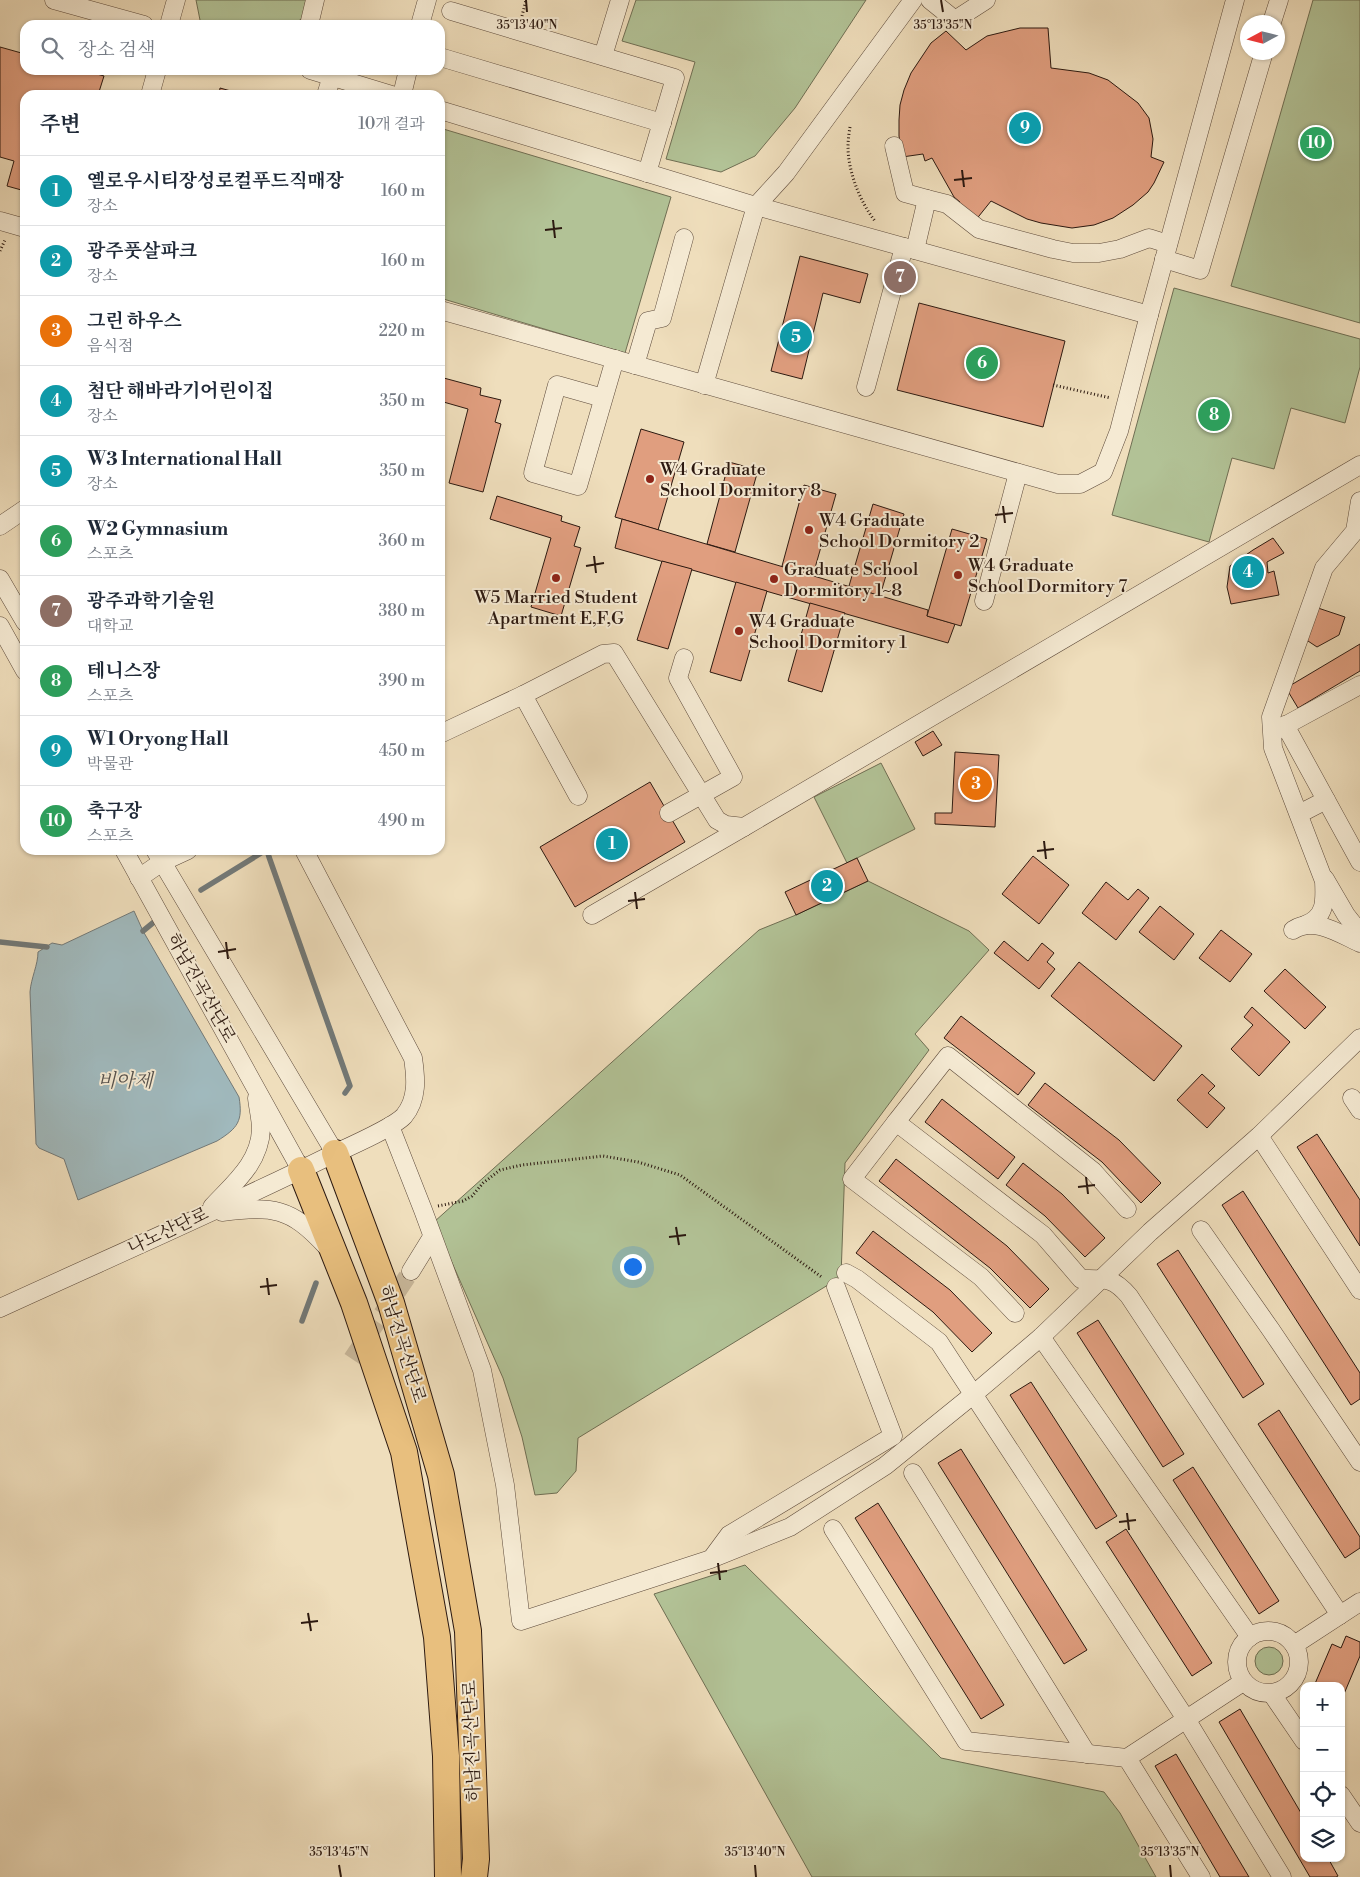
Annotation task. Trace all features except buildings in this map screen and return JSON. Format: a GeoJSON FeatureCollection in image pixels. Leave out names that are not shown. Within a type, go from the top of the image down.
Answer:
{"type":"FeatureCollection","features":[{"type":"Feature","properties":{"kind":"highway","name":"하남진곡산단로"},"geometry":{"type":"LineString","coordinates":[[335,1153],[391,1302],[441,1475],[468,1630],[476,1860],[474,1877]]}},
{"type":"Feature","properties":{"kind":"highway","name":"하남진곡산단로"},"geometry":{"type":"LineString","coordinates":[[301,1170],[354,1303],[404,1452],[437,1637],[446,1756],[448,1877]]}},
{"type":"Feature","properties":{"kind":"street"},"geometry":{"type":"LineString","coordinates":[[54,0],[78,3],[129,20]]}},
{"type":"Feature","properties":{"kind":"street"},"geometry":{"type":"LineString","coordinates":[[170,20],[176,0]]}},
{"type":"Feature","properties":{"kind":"street"},"geometry":{"type":"LineString","coordinates":[[310,20],[316,0]]}},
{"type":"Feature","properties":{"kind":"street"},"geometry":{"type":"LineString","coordinates":[[421,20],[426,0]]}},
{"type":"Feature","properties":{"kind":"street"},"geometry":{"type":"LineString","coordinates":[[603,56],[620,0]]}},
{"type":"Feature","properties":{"kind":"street"},"geometry":{"type":"LineString","coordinates":[[704,385],[756,206],[786,173],[913,0]]}},
{"type":"Feature","properties":{"kind":"street"},"geometry":{"type":"LineString","coordinates":[[930,0],[954,20],[986,0]]}},
{"type":"Feature","properties":{"kind":"street"},"geometry":{"type":"LineString","coordinates":[[445,311],[1058,484],[1080,484],[1103,472],[1119,431],[1235,0]]}},
{"type":"Feature","properties":{"kind":"street"},"geometry":{"type":"LineString","coordinates":[[1274,15],[1279,0]]}},
{"type":"Feature","properties":{"kind":"street"},"geometry":{"type":"LineString","coordinates":[[451,11],[675,78],[647,173]]}},
{"type":"Feature","properties":{"kind":"street"},"geometry":{"type":"LineString","coordinates":[[445,58],[662,123]]}},
{"type":"Feature","properties":{"kind":"street"},"geometry":{"type":"LineString","coordinates":[[894,146],[905,193],[947,204],[979,229],[1073,253],[1099,253],[1120,249],[1149,238],[1166,252],[1200,270],[1262,60]]}},
{"type":"Feature","properties":{"kind":"street"},"geometry":{"type":"LineString","coordinates":[[151,90],[156,75]]}},
{"type":"Feature","properties":{"kind":"street"},"geometry":{"type":"LineString","coordinates":[[328,75],[376,90]]}},
{"type":"Feature","properties":{"kind":"street"},"geometry":{"type":"LineString","coordinates":[[403,90],[407,75]]}},
{"type":"Feature","properties":{"kind":"street"},"geometry":{"type":"LineString","coordinates":[[328,90],[332,76]]}},
{"type":"Feature","properties":{"kind":"street"},"geometry":{"type":"LineString","coordinates":[[445,112],[756,206],[1149,315]]}},
{"type":"Feature","properties":{"kind":"street"},"geometry":{"type":"LineString","coordinates":[[866,388],[927,199]]}},
{"type":"Feature","properties":{"kind":"street"},"geometry":{"type":"LineString","coordinates":[[0,220],[20,226]]}},
{"type":"Feature","properties":{"kind":"street"},"geometry":{"type":"LineString","coordinates":[[635,365],[648,321],[662,318],[684,238]]}},
{"type":"Feature","properties":{"kind":"street"},"geometry":{"type":"LineString","coordinates":[[603,398],[557,385],[533,473],[578,486],[615,360]]}},
{"type":"Feature","properties":{"kind":"street"},"geometry":{"type":"LineString","coordinates":[[592,915],[1360,465]]}},
{"type":"Feature","properties":{"kind":"street"},"geometry":{"type":"LineString","coordinates":[[984,601],[1018,473]]}},
{"type":"Feature","properties":{"kind":"street"},"geometry":{"type":"LineString","coordinates":[[1360,501],[1354,531],[1324,568],[1271,717],[1326,800],[1360,862]]}},
{"type":"Feature","properties":{"kind":"street"},"geometry":{"type":"LineString","coordinates":[[0,526],[20,512]]}},
{"type":"Feature","properties":{"kind":"street"},"geometry":{"type":"LineString","coordinates":[[0,579],[20,613]]}},
{"type":"Feature","properties":{"kind":"street"},"geometry":{"type":"LineString","coordinates":[[0,626],[20,662]]}},
{"type":"Feature","properties":{"kind":"street"},"geometry":{"type":"LineString","coordinates":[[445,732],[523,695],[603,654],[614,652],[717,820],[726,825],[744,827]]}},
{"type":"Feature","properties":{"kind":"street"},"geometry":{"type":"LineString","coordinates":[[669,813],[733,777],[678,678],[684,658]]}},
{"type":"Feature","properties":{"kind":"street"},"geometry":{"type":"LineString","coordinates":[[1360,685],[1279,729],[1273,748],[1322,873],[1342,909],[1360,933]]}},
{"type":"Feature","properties":{"kind":"street"},"geometry":{"type":"LineString","coordinates":[[523,695],[578,796]]}},
{"type":"Feature","properties":{"kind":"street"},"geometry":{"type":"LineString","coordinates":[[1299,814],[1326,800]]}},
{"type":"Feature","properties":{"kind":"street","name":"하남진곡산단로"},"geometry":{"type":"LineString","coordinates":[[127,855],[301,1170]]}},
{"type":"Feature","properties":{"kind":"street","name":"나노산단로"},"geometry":{"type":"LineString","coordinates":[[0,1308],[301,1170],[390,1126],[404,1116],[412,1102],[416,1082],[413,1058],[307,855]]}},
{"type":"Feature","properties":{"kind":"street"},"geometry":{"type":"LineString","coordinates":[[139,878],[158,856]]}},
{"type":"Feature","properties":{"kind":"street","name":"하남진곡산단로"},"geometry":{"type":"LineString","coordinates":[[158,856],[335,1153]]}},
{"type":"Feature","properties":{"kind":"street"},"geometry":{"type":"LineString","coordinates":[[1322,873],[1324,891],[1319,916],[1314,921],[1299,927],[1314,924],[1360,944]]}},
{"type":"Feature","properties":{"kind":"street"},"geometry":{"type":"LineString","coordinates":[[390,1126],[482,1370],[505,1485],[521,1621],[711,1559],[790,1527],[885,1466],[1041,1337],[1150,1232],[1259,1136],[1360,1038]]}},
{"type":"Feature","properties":{"kind":"street"},"geometry":{"type":"LineString","coordinates":[[1016,1313],[981,1277],[852,1179],[948,1056],[1093,1170],[1127,1209]]}},
{"type":"Feature","properties":{"kind":"street"},"geometry":{"type":"LineString","coordinates":[[204,1214],[249,1168],[259,1147],[261,1128],[255,1086]]}},
{"type":"Feature","properties":{"kind":"street"},"geometry":{"type":"LineString","coordinates":[[896,1122],[1043,1236],[1081,1279],[1101,1279],[1119,1284],[1129,1296],[1340,1615]]}},
{"type":"Feature","properties":{"kind":"street"},"geometry":{"type":"LineString","coordinates":[[1259,1136],[1360,1290]]}},
{"type":"Feature","properties":{"kind":"street"},"geometry":{"type":"LineString","coordinates":[[204,1214],[246,1209],[273,1209],[291,1215],[308,1227],[336,1257]]}},
{"type":"Feature","properties":{"kind":"street"},"geometry":{"type":"LineString","coordinates":[[1201,1230],[1360,1462]]}},
{"type":"Feature","properties":{"kind":"street"},"geometry":{"type":"LineString","coordinates":[[410,1271],[432,1237]]}},
{"type":"Feature","properties":{"kind":"street"},"geometry":{"type":"LineString","coordinates":[[711,1559],[729,1535],[893,1436],[841,1280],[857,1278],[939,1342],[1186,1719],[1282,1877]]}},
{"type":"Feature","properties":{"kind":"street"},"geometry":{"type":"LineString","coordinates":[[1041,1337],[1250,1637]]}},
{"type":"Feature","properties":{"kind":"street"},"geometry":{"type":"LineString","coordinates":[[914,1473],[1087,1754]]}},
{"type":"Feature","properties":{"kind":"street"},"geometry":{"type":"LineString","coordinates":[[833,1529],[966,1741],[1127,1758],[1244,1682]]}},
{"type":"Feature","properties":{"kind":"street"},"geometry":{"type":"LineString","coordinates":[[1294,1645],[1360,1602]]}},
{"type":"Feature","properties":{"kind":"street"},"geometry":{"type":"LineString","coordinates":[[1268,1631],[1278,1633],[1294,1645],[1299,1665],[1296,1676],[1286,1688],[1272,1694],[1261,1693],[1252,1689],[1244,1682],[1239,1673],[1238,1653],[1250,1637],[1268,1631]]}},
{"type":"Feature","properties":{"kind":"street"},"geometry":{"type":"LineString","coordinates":[[1272,1694],[1300,1735]]}},
{"type":"Feature","properties":{"kind":"street"},"geometry":{"type":"LineString","coordinates":[[1127,1758],[1200,1877]]}},
{"type":"Feature","properties":{"kind":"street"},"geometry":{"type":"LineString","coordinates":[[1345,1801],[1360,1823]]}},
{"type":"Feature","properties":{"kind":"path"},"geometry":{"type":"LineString","coordinates":[[850,127],[848,146],[850,162],[860,198],[875,222]]}},
{"type":"Feature","properties":{"kind":"path"},"geometry":{"type":"LineString","coordinates":[[1053,385],[1113,399]]}},
{"type":"Feature","properties":{"kind":"path"},"geometry":{"type":"LineString","coordinates":[[423,1210],[462,1201],[472,1196],[483,1183],[500,1170],[522,1165],[603,1156],[638,1162],[680,1175],[841,1280]]}},
{"type":"Feature","properties":{"kind":"green space"},"geometry":{"type":"Polygon","coordinates":[[[196,0],[309,0],[305,18],[300,20],[200,20],[196,0]]]}},
{"type":"Feature","properties":{"kind":"green space"},"geometry":{"type":"Polygon","coordinates":[[[636,0],[866,0],[795,108],[755,156],[721,172],[666,159],[695,62],[622,41],[636,0]]]}},
{"type":"Feature","properties":{"kind":"green space"},"geometry":{"type":"Polygon","coordinates":[[[1313,0],[1360,0],[1360,323],[1231,286],[1313,0]]]}},
{"type":"Feature","properties":{"kind":"green space"},"geometry":{"type":"Polygon","coordinates":[[[445,129],[671,197],[625,353],[445,299],[445,129]]]}},
{"type":"Feature","properties":{"kind":"green space"},"geometry":{"type":"Polygon","coordinates":[[[1174,288],[1360,339],[1360,367],[1345,423],[1291,408],[1274,469],[1232,458],[1209,542],[1112,515],[1174,288]]]}},
{"type":"Feature","properties":{"kind":"green space"},"geometry":{"type":"Polygon","coordinates":[[[881,763],[915,829],[847,863],[814,797],[881,763]]]}},
{"type":"Feature","properties":{"kind":"green space"},"geometry":{"type":"Polygon","coordinates":[[[868,881],[969,931],[989,950],[915,1034],[929,1050],[845,1163],[841,1277],[578,1438],[576,1471],[557,1493],[535,1495],[522,1437],[503,1378],[434,1222],[759,930],[868,881]]]}},
{"type":"Feature","properties":{"kind":"green space"},"geometry":{"type":"Polygon","coordinates":[[[745,1565],[941,1758],[1104,1792],[1120,1813],[1156,1877],[812,1877],[654,1594],[745,1565]]]}},
{"type":"Feature","properties":{"kind":"green space"},"geometry":{"type":"Polygon","coordinates":[[[1269,1647],[1279,1651],[1283,1661],[1279,1671],[1269,1675],[1259,1671],[1255,1661],[1259,1651],[1269,1647]]]}},
{"type":"Feature","properties":{"kind":"water","name":"비아제"},"geometry":{"type":"Polygon","coordinates":[[[134,911],[143,931],[239,1097],[239,1118],[234,1128],[217,1141],[78,1200],[64,1159],[39,1148],[36,1144],[30,992],[38,952],[52,943],[62,945],[134,911]]]}},
{"type":"Feature","properties":{"kind":"waterway"},"geometry":{"type":"LineString","coordinates":[[201,890],[258,855]]}},
{"type":"Feature","properties":{"kind":"waterway"},"geometry":{"type":"LineString","coordinates":[[268,855],[350,1086],[345,1093]]}},
{"type":"Feature","properties":{"kind":"waterway"},"geometry":{"type":"LineString","coordinates":[[143,931],[154,922]]}},
{"type":"Feature","properties":{"kind":"waterway"},"geometry":{"type":"LineString","coordinates":[[0,942],[47,947]]}},
{"type":"Feature","properties":{"kind":"waterway"},"geometry":{"type":"LineString","coordinates":[[302,1321],[316,1283]]}},
{"type":"Feature","properties":{"kind":"tunnel"},"geometry":{"type":"LineString","coordinates":[[352,1359],[411,1271]]}},
{"type":"Feature","properties":{"kind":"place","name":"W1 Oryong Hall"},"geometry":{"type":"Point","coordinates":[1025,128]}},
{"type":"Feature","properties":{"kind":"place","name":"축구장"},"geometry":{"type":"Point","coordinates":[1316,143]}},
{"type":"Feature","properties":{"kind":"place","name":"광주과학기술원"},"geometry":{"type":"Point","coordinates":[900,277]}},
{"type":"Feature","properties":{"kind":"place","name":"W3 International Hall"},"geometry":{"type":"Point","coordinates":[796,337]}},
{"type":"Feature","properties":{"kind":"place","name":"W2 Gymnasium"},"geometry":{"type":"Point","coordinates":[982,363]}},
{"type":"Feature","properties":{"kind":"place","name":"테니스장"},"geometry":{"type":"Point","coordinates":[1214,415]}},
{"type":"Feature","properties":{"kind":"place","name":"W4 Graduate School Dormitory 8"},"geometry":{"type":"Point","coordinates":[650,479]}},
{"type":"Feature","properties":{"kind":"place","name":"W4 Graduate School Dormitory 2"},"geometry":{"type":"Point","coordinates":[809,530]}},
{"type":"Feature","properties":{"kind":"place","name":"첨단 해바라기어린이집"},"geometry":{"type":"Point","coordinates":[1248,572]}},
{"type":"Feature","properties":{"kind":"place","name":"W4 Graduate School Dormitory 7"},"geometry":{"type":"Point","coordinates":[958,575]}},
{"type":"Feature","properties":{"kind":"place","name":"W5 Married Student Apartment E,F,G"},"geometry":{"type":"Point","coordinates":[556,578]}},
{"type":"Feature","properties":{"kind":"place","name":"Graduate School Dormitory 1~8"},"geometry":{"type":"Point","coordinates":[774,579]}},
{"type":"Feature","properties":{"kind":"place","name":"W4 Graduate School Dormitory 1"},"geometry":{"type":"Point","coordinates":[739,631]}},
{"type":"Feature","properties":{"kind":"place","name":"그린 하우스"},"geometry":{"type":"Point","coordinates":[976,784]}},
{"type":"Feature","properties":{"kind":"place","name":"옐로우시티장성로컬푸드직매장"},"geometry":{"type":"Point","coordinates":[612,844]}},
{"type":"Feature","properties":{"kind":"place","name":"광주풋살파크"},"geometry":{"type":"Point","coordinates":[827,886]}}]}
